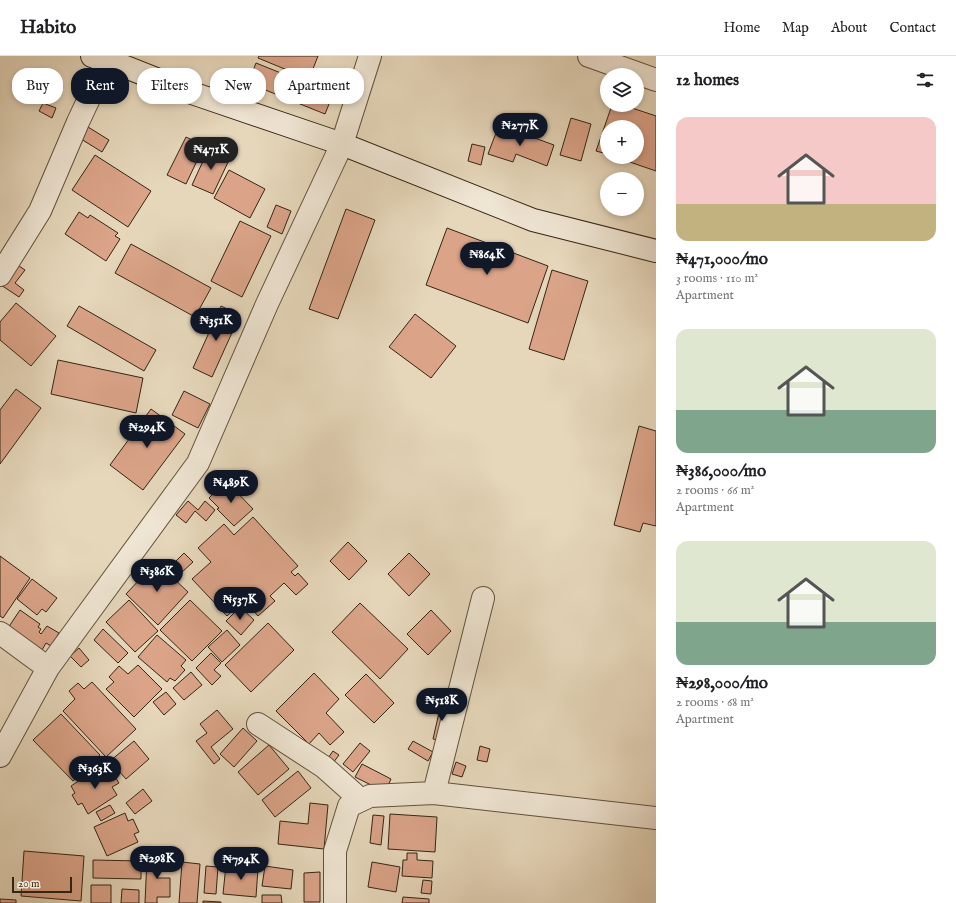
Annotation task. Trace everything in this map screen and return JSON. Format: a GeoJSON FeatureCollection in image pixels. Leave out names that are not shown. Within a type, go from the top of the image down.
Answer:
{"type":"FeatureCollection","features":[{"type":"Feature","properties":{"kind":"street"},"geometry":{"type":"LineString","coordinates":[[0,756],[48,668],[198,463],[267,304],[342,144],[370,56]]}},
{"type":"Feature","properties":{"kind":"street"},"geometry":{"type":"LineString","coordinates":[[589,56],[656,80]]}},
{"type":"Feature","properties":{"kind":"street"},"geometry":{"type":"LineString","coordinates":[[0,275],[40,211],[78,122],[103,57],[189,92],[342,144],[533,220],[656,251]]}},
{"type":"Feature","properties":{"kind":"street"},"geometry":{"type":"LineString","coordinates":[[434,793],[483,598]]}},
{"type":"Feature","properties":{"kind":"street"},"geometry":{"type":"LineString","coordinates":[[0,633],[48,668]]}},
{"type":"Feature","properties":{"kind":"street"},"geometry":{"type":"LineString","coordinates":[[258,724],[324,767],[361,800]]}},
{"type":"Feature","properties":{"kind":"street"},"geometry":{"type":"LineString","coordinates":[[335,903],[336,851],[349,806],[370,796],[434,793],[656,818]]}},
{"type":"Feature","properties":{"kind":"building"},"geometry":{"type":"Polygon","coordinates":[[[259,56],[318,56],[313,68],[282,68],[258,58],[259,56]]]}},
{"type":"Feature","properties":{"kind":"building"},"geometry":{"type":"Polygon","coordinates":[[[256,63],[274,70],[274,93],[266,90],[266,68],[254,68],[256,63]]]}},
{"type":"Feature","properties":{"kind":"building"},"geometry":{"type":"Polygon","coordinates":[[[42,104],[56,108],[52,118],[39,111],[42,104]]]}},
{"type":"Feature","properties":{"kind":"building"},"geometry":{"type":"Polygon","coordinates":[[[300,104],[329,104],[325,114],[300,104]]]}},
{"type":"Feature","properties":{"kind":"building"},"geometry":{"type":"Polygon","coordinates":[[[610,112],[644,112],[656,116],[656,171],[636,164],[644,164],[644,120],[607,120],[610,112]]]}},
{"type":"Feature","properties":{"kind":"building"},"geometry":{"type":"Polygon","coordinates":[[[571,118],[591,124],[581,161],[560,155],[571,118]]]}},
{"type":"Feature","properties":{"kind":"building"},"geometry":{"type":"Polygon","coordinates":[[[499,125],[554,145],[547,166],[516,154],[513,162],[488,154],[499,125]]]}},
{"type":"Feature","properties":{"kind":"building"},"geometry":{"type":"Polygon","coordinates":[[[88,127],[109,140],[102,152],[81,139],[88,127]]]}},
{"type":"Feature","properties":{"kind":"building"},"geometry":{"type":"Polygon","coordinates":[[[186,137],[204,146],[186,184],[167,175],[186,137]]]}},
{"type":"Feature","properties":{"kind":"building"},"geometry":{"type":"Polygon","coordinates":[[[600,140],[600,152],[596,151],[600,140]]]}},
{"type":"Feature","properties":{"kind":"building"},"geometry":{"type":"Polygon","coordinates":[[[472,144],[485,147],[481,165],[468,161],[472,144]]]}},
{"type":"Feature","properties":{"kind":"building"},"geometry":{"type":"Polygon","coordinates":[[[209,148],[230,158],[213,194],[192,185],[209,148]]]}},
{"type":"Feature","properties":{"kind":"building"},"geometry":{"type":"Polygon","coordinates":[[[95,155],[151,191],[128,227],[72,190],[95,155]]]}},
{"type":"Feature","properties":{"kind":"building"},"geometry":{"type":"Polygon","coordinates":[[[229,170],[265,189],[250,218],[214,198],[229,170]]]}},
{"type":"Feature","properties":{"kind":"building"},"geometry":{"type":"Polygon","coordinates":[[[276,205],[291,211],[282,234],[267,227],[276,205]]]}},
{"type":"Feature","properties":{"kind":"building"},"geometry":{"type":"Polygon","coordinates":[[[346,209],[375,220],[338,319],[309,309],[346,209]]]}},
{"type":"Feature","properties":{"kind":"building"},"geometry":{"type":"Polygon","coordinates":[[[79,212],[88,218],[90,215],[118,233],[115,236],[120,239],[106,261],[65,234],[79,212]]]}},
{"type":"Feature","properties":{"kind":"building"},"geometry":{"type":"Polygon","coordinates":[[[240,221],[271,236],[242,297],[211,281],[240,221]]]}},
{"type":"Feature","properties":{"kind":"building"},"geometry":{"type":"Polygon","coordinates":[[[447,228],[548,266],[528,323],[426,285],[447,228]]]}},
{"type":"Feature","properties":{"kind":"building"},"geometry":{"type":"Polygon","coordinates":[[[131,244],[211,288],[195,317],[115,273],[131,244]]]}},
{"type":"Feature","properties":{"kind":"building"},"geometry":{"type":"Polygon","coordinates":[[[16,264],[25,270],[15,283],[24,290],[19,297],[1,285],[16,264]]]}},
{"type":"Feature","properties":{"kind":"building"},"geometry":{"type":"Polygon","coordinates":[[[552,270],[588,281],[564,360],[529,349],[552,270]]]}},
{"type":"Feature","properties":{"kind":"building"},"geometry":{"type":"Polygon","coordinates":[[[16,303],[56,336],[31,366],[0,340],[0,322],[16,303]]]}},
{"type":"Feature","properties":{"kind":"building"},"geometry":{"type":"Polygon","coordinates":[[[79,306],[156,350],[144,371],[67,326],[79,306]]]}},
{"type":"Feature","properties":{"kind":"building"},"geometry":{"type":"Polygon","coordinates":[[[221,306],[240,315],[212,377],[193,368],[221,306]]]}},
{"type":"Feature","properties":{"kind":"building"},"geometry":{"type":"Polygon","coordinates":[[[415,314],[456,346],[431,378],[389,347],[415,314]]]}},
{"type":"Feature","properties":{"kind":"building"},"geometry":{"type":"Polygon","coordinates":[[[58,360],[143,378],[136,413],[51,394],[58,360]]]}},
{"type":"Feature","properties":{"kind":"building"},"geometry":{"type":"Polygon","coordinates":[[[16,389],[41,408],[0,464],[0,410],[16,389]]]}},
{"type":"Feature","properties":{"kind":"building"},"geometry":{"type":"Polygon","coordinates":[[[184,391],[210,404],[198,428],[172,415],[184,391]]]}},
{"type":"Feature","properties":{"kind":"building"},"geometry":{"type":"Polygon","coordinates":[[[151,409],[185,434],[143,490],[110,465],[151,409]]]}},
{"type":"Feature","properties":{"kind":"building"},"geometry":{"type":"Polygon","coordinates":[[[639,426],[656,431],[656,526],[643,523],[640,532],[614,525],[639,426]]]}},
{"type":"Feature","properties":{"kind":"building"},"geometry":{"type":"Polygon","coordinates":[[[226,481],[253,509],[234,526],[217,509],[219,508],[209,498],[226,481]]]}},
{"type":"Feature","properties":{"kind":"building"},"geometry":{"type":"Polygon","coordinates":[[[188,501],[198,510],[205,501],[215,510],[206,521],[195,511],[186,523],[176,515],[188,501]]]}},
{"type":"Feature","properties":{"kind":"building"},"geometry":{"type":"Polygon","coordinates":[[[253,517],[298,566],[291,572],[295,576],[298,573],[308,584],[296,595],[284,583],[270,596],[275,601],[258,616],[244,600],[227,616],[192,579],[211,562],[198,548],[224,524],[234,535],[253,517]]]}},
{"type":"Feature","properties":{"kind":"building"},"geometry":{"type":"Polygon","coordinates":[[[348,542],[367,561],[349,580],[330,561],[348,542]]]}},
{"type":"Feature","properties":{"kind":"building"},"geometry":{"type":"Polygon","coordinates":[[[184,553],[193,562],[181,573],[173,564],[184,553]]]}},
{"type":"Feature","properties":{"kind":"building"},"geometry":{"type":"Polygon","coordinates":[[[409,553],[430,574],[409,596],[388,574],[409,553]]]}},
{"type":"Feature","properties":{"kind":"building"},"geometry":{"type":"Polygon","coordinates":[[[0,556],[30,578],[3,618],[0,616],[0,556]]]}},
{"type":"Feature","properties":{"kind":"building"},"geometry":{"type":"Polygon","coordinates":[[[156,562],[188,592],[158,625],[126,594],[156,562]]]}},
{"type":"Feature","properties":{"kind":"building"},"geometry":{"type":"Polygon","coordinates":[[[32,579],[57,598],[46,612],[42,609],[37,615],[17,599],[32,579]]]}},
{"type":"Feature","properties":{"kind":"building"},"geometry":{"type":"Polygon","coordinates":[[[129,600],[158,631],[135,652],[106,622],[129,600]]]}},
{"type":"Feature","properties":{"kind":"building"},"geometry":{"type":"Polygon","coordinates":[[[190,600],[222,631],[192,661],[160,630],[190,600]]]}},
{"type":"Feature","properties":{"kind":"building"},"geometry":{"type":"Polygon","coordinates":[[[360,603],[408,649],[380,679],[332,632],[360,603]]]}},
{"type":"Feature","properties":{"kind":"building"},"geometry":{"type":"Polygon","coordinates":[[[240,607],[254,620],[241,635],[226,621],[240,607]]]}},
{"type":"Feature","properties":{"kind":"building"},"geometry":{"type":"Polygon","coordinates":[[[20,610],[40,624],[38,627],[41,629],[39,632],[41,634],[47,626],[59,633],[51,646],[46,643],[42,650],[8,628],[20,610]]]}},
{"type":"Feature","properties":{"kind":"building"},"geometry":{"type":"Polygon","coordinates":[[[431,610],[451,631],[428,655],[407,634],[431,610]]]}},
{"type":"Feature","properties":{"kind":"building"},"geometry":{"type":"Polygon","coordinates":[[[268,623],[294,650],[251,692],[225,665],[268,623]]]}},
{"type":"Feature","properties":{"kind":"building"},"geometry":{"type":"Polygon","coordinates":[[[103,629],[128,653],[118,663],[94,640],[103,629]]]}},
{"type":"Feature","properties":{"kind":"building"},"geometry":{"type":"Polygon","coordinates":[[[227,630],[240,645],[222,662],[208,647],[227,630]]]}},
{"type":"Feature","properties":{"kind":"building"},"geometry":{"type":"Polygon","coordinates":[[[157,635],[186,660],[181,666],[185,670],[175,681],[170,678],[167,682],[138,657],[157,635]]]}},
{"type":"Feature","properties":{"kind":"building"},"geometry":{"type":"Polygon","coordinates":[[[79,648],[89,660],[81,667],[70,656],[79,648]]]}},
{"type":"Feature","properties":{"kind":"building"},"geometry":{"type":"Polygon","coordinates":[[[211,653],[221,663],[214,670],[221,676],[212,685],[196,668],[211,653]]]}},
{"type":"Feature","properties":{"kind":"building"},"geometry":{"type":"Polygon","coordinates":[[[138,665],[162,689],[134,717],[106,689],[114,682],[109,677],[119,666],[128,674],[138,665]]]}},
{"type":"Feature","properties":{"kind":"building"},"geometry":{"type":"Polygon","coordinates":[[[191,672],[202,685],[184,700],[173,688],[191,672]]]}},
{"type":"Feature","properties":{"kind":"building"},"geometry":{"type":"Polygon","coordinates":[[[314,673],[339,699],[326,713],[344,732],[330,745],[319,733],[309,744],[276,711],[314,673]]]}},
{"type":"Feature","properties":{"kind":"building"},"geometry":{"type":"Polygon","coordinates":[[[366,674],[394,703],[374,723],[345,695],[366,674]]]}},
{"type":"Feature","properties":{"kind":"building"},"geometry":{"type":"Polygon","coordinates":[[[92,682],[136,729],[106,757],[63,711],[75,699],[69,691],[78,683],[84,689],[92,682]]]}},
{"type":"Feature","properties":{"kind":"building"},"geometry":{"type":"Polygon","coordinates":[[[166,692],[176,704],[164,715],[153,702],[166,692]]]}},
{"type":"Feature","properties":{"kind":"building"},"geometry":{"type":"Polygon","coordinates":[[[441,704],[451,706],[443,741],[433,739],[441,704]]]}},
{"type":"Feature","properties":{"kind":"building"},"geometry":{"type":"Polygon","coordinates":[[[217,710],[233,729],[211,747],[220,759],[214,764],[196,741],[207,733],[200,724],[217,710]]]}},
{"type":"Feature","properties":{"kind":"building"},"geometry":{"type":"Polygon","coordinates":[[[61,714],[100,755],[73,781],[33,740],[61,714]]]}},
{"type":"Feature","properties":{"kind":"building"},"geometry":{"type":"Polygon","coordinates":[[[243,728],[257,741],[234,767],[220,754],[243,728]]]}},
{"type":"Feature","properties":{"kind":"building"},"geometry":{"type":"Polygon","coordinates":[[[134,741],[149,759],[126,779],[110,761],[134,741]]]}},
{"type":"Feature","properties":{"kind":"building"},"geometry":{"type":"Polygon","coordinates":[[[413,741],[433,752],[428,761],[408,749],[413,741]]]}},
{"type":"Feature","properties":{"kind":"building"},"geometry":{"type":"Polygon","coordinates":[[[360,743],[370,751],[353,772],[343,764],[360,743]]]}},
{"type":"Feature","properties":{"kind":"building"},"geometry":{"type":"Polygon","coordinates":[[[269,745],[289,769],[258,795],[238,772],[269,745]]]}},
{"type":"Feature","properties":{"kind":"building"},"geometry":{"type":"Polygon","coordinates":[[[480,746],[490,749],[487,762],[477,760],[480,746]]]}},
{"type":"Feature","properties":{"kind":"building"},"geometry":{"type":"Polygon","coordinates":[[[333,751],[339,755],[333,763],[328,758],[333,751]]]}},
{"type":"Feature","properties":{"kind":"building"},"geometry":{"type":"Polygon","coordinates":[[[456,762],[466,766],[462,777],[452,774],[456,762]]]}},
{"type":"Feature","properties":{"kind":"building"},"geometry":{"type":"Polygon","coordinates":[[[362,764],[391,779],[385,792],[355,777],[362,764]]]}},
{"type":"Feature","properties":{"kind":"building"},"geometry":{"type":"Polygon","coordinates":[[[100,767],[105,776],[112,772],[119,783],[112,787],[117,795],[88,814],[82,803],[78,805],[72,795],[75,793],[71,786],[100,767]]]}},
{"type":"Feature","properties":{"kind":"building"},"geometry":{"type":"Polygon","coordinates":[[[298,771],[311,788],[275,817],[262,800],[298,771]]]}},
{"type":"Feature","properties":{"kind":"building"},"geometry":{"type":"Polygon","coordinates":[[[143,789],[152,801],[135,814],[126,803],[143,789]]]}},
{"type":"Feature","properties":{"kind":"building"},"geometry":{"type":"Polygon","coordinates":[[[310,803],[328,805],[324,849],[278,844],[280,821],[308,824],[310,803]]]}},
{"type":"Feature","properties":{"kind":"building"},"geometry":{"type":"Polygon","coordinates":[[[110,805],[115,813],[101,821],[96,812],[110,805]]]}},
{"type":"Feature","properties":{"kind":"building"},"geometry":{"type":"Polygon","coordinates":[[[125,813],[128,821],[133,819],[139,832],[134,834],[138,842],[107,856],[94,827],[125,813]]]}},
{"type":"Feature","properties":{"kind":"building"},"geometry":{"type":"Polygon","coordinates":[[[390,814],[437,817],[435,852],[388,849],[390,814]]]}},
{"type":"Feature","properties":{"kind":"building"},"geometry":{"type":"Polygon","coordinates":[[[373,815],[384,816],[381,845],[370,843],[373,815]]]}},
{"type":"Feature","properties":{"kind":"building"},"geometry":{"type":"Polygon","coordinates":[[[24,851],[84,856],[81,901],[21,896],[24,851]]]}},
{"type":"Feature","properties":{"kind":"building"},"geometry":{"type":"Polygon","coordinates":[[[407,853],[417,853],[417,860],[433,861],[432,878],[402,876],[403,860],[407,860],[407,853]]]}},
{"type":"Feature","properties":{"kind":"building"},"geometry":{"type":"Polygon","coordinates":[[[147,858],[170,859],[170,870],[157,870],[157,878],[170,878],[170,897],[157,897],[157,903],[145,903],[147,858]]]}},
{"type":"Feature","properties":{"kind":"building"},"geometry":{"type":"Polygon","coordinates":[[[93,860],[141,861],[141,879],[93,878],[93,860]]]}},
{"type":"Feature","properties":{"kind":"building"},"geometry":{"type":"Polygon","coordinates":[[[182,862],[200,864],[197,903],[179,903],[182,862]]]}},
{"type":"Feature","properties":{"kind":"building"},"geometry":{"type":"Polygon","coordinates":[[[372,862],[400,867],[396,892],[368,887],[372,862]]]}},
{"type":"Feature","properties":{"kind":"building"},"geometry":{"type":"Polygon","coordinates":[[[226,865],[258,868],[256,897],[223,894],[226,865]]]}},
{"type":"Feature","properties":{"kind":"building"},"geometry":{"type":"Polygon","coordinates":[[[206,866],[218,867],[216,894],[204,893],[206,866]]]}},
{"type":"Feature","properties":{"kind":"building"},"geometry":{"type":"Polygon","coordinates":[[[265,866],[293,870],[291,889],[262,886],[265,866]]]}},
{"type":"Feature","properties":{"kind":"building"},"geometry":{"type":"Polygon","coordinates":[[[320,872],[320,902],[304,902],[304,873],[320,872]]]}},
{"type":"Feature","properties":{"kind":"building"},"geometry":{"type":"Polygon","coordinates":[[[423,880],[432,881],[431,894],[421,893],[423,880]]]}},
{"type":"Feature","properties":{"kind":"building"},"geometry":{"type":"Polygon","coordinates":[[[91,885],[111,885],[111,903],[91,903],[91,885]]]}},
{"type":"Feature","properties":{"kind":"building"},"geometry":{"type":"Polygon","coordinates":[[[122,889],[139,890],[139,903],[121,903],[122,889]]]}},
{"type":"Feature","properties":{"kind":"building"},"geometry":{"type":"Polygon","coordinates":[[[262,895],[281,895],[282,903],[262,903],[262,895]]]}},
{"type":"Feature","properties":{"kind":"building"},"geometry":{"type":"Polygon","coordinates":[[[403,897],[429,899],[429,903],[402,903],[403,897]]]}},
{"type":"Feature","properties":{"kind":"building"},"geometry":{"type":"Polygon","coordinates":[[[0,899],[16,900],[16,903],[0,903],[0,899]]]}},
{"type":"Feature","properties":{"kind":"building"},"geometry":{"type":"Polygon","coordinates":[[[203,901],[221,902],[221,903],[203,903],[203,901]]]}}]}
